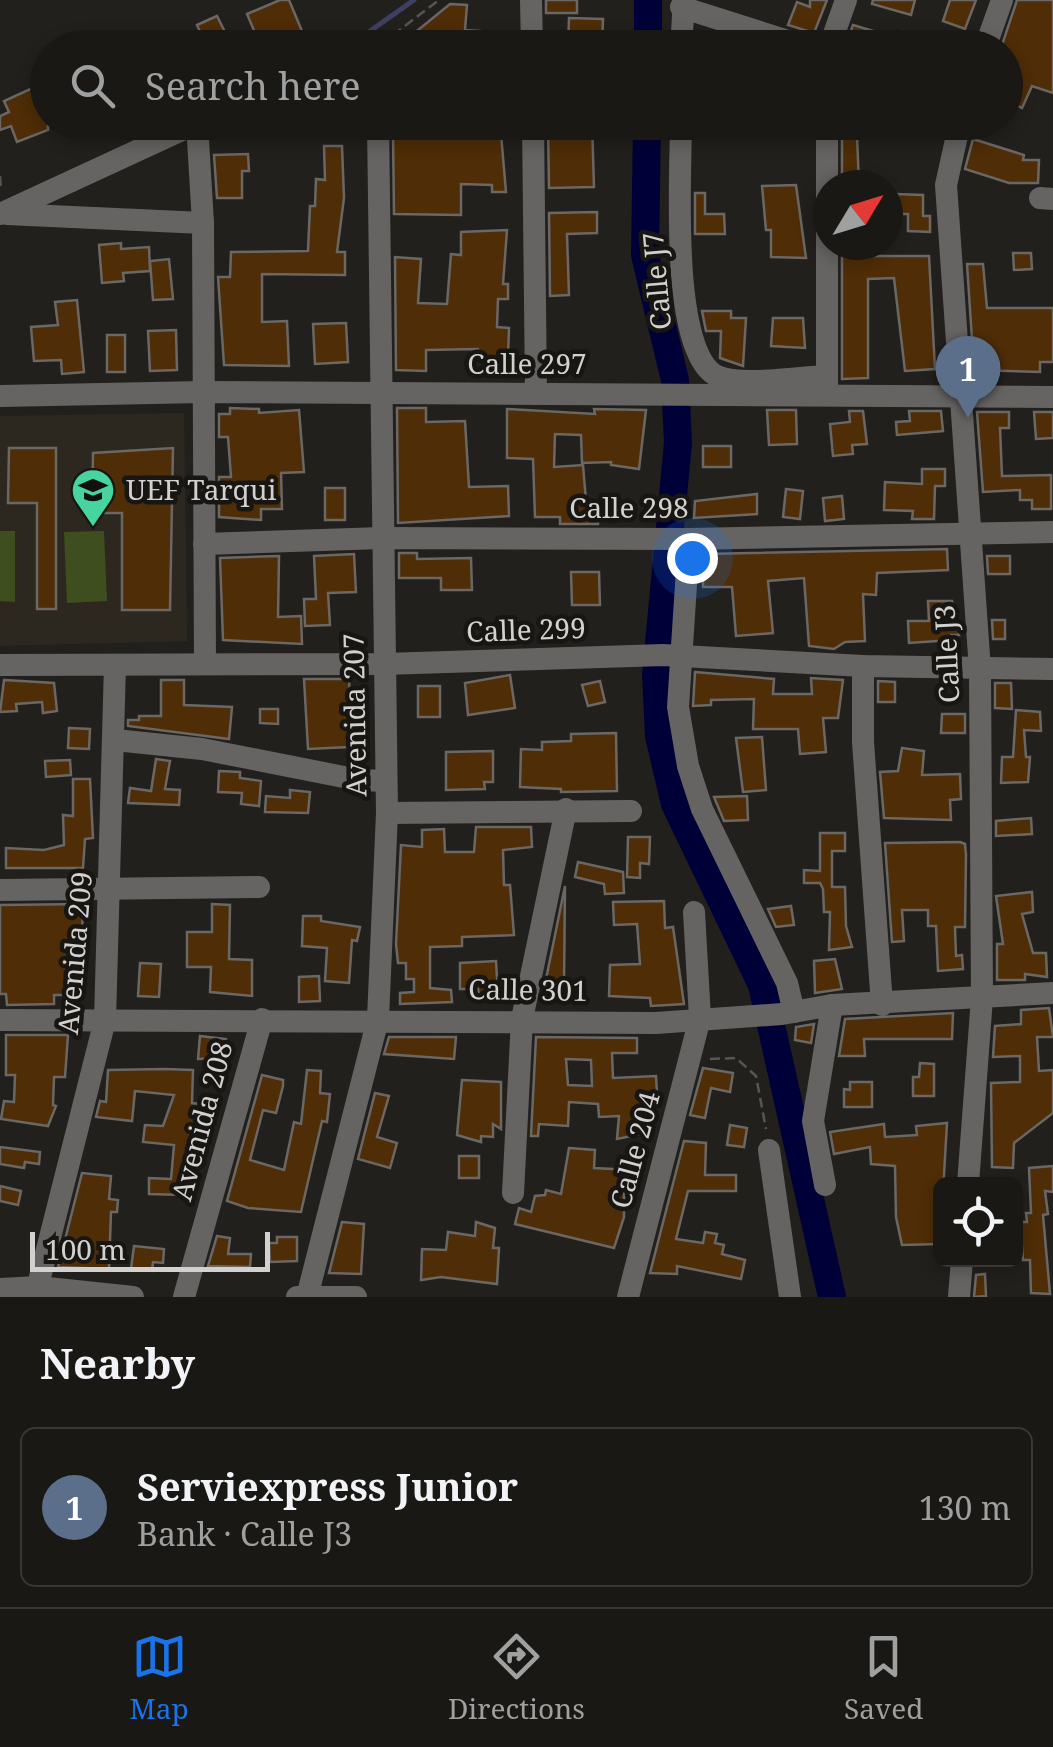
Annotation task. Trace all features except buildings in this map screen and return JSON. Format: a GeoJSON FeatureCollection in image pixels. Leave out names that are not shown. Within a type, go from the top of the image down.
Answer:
{"type":"FeatureCollection","features":[{"type":"Feature","properties":{"kind":"street"},"geometry":{"type":"LineString","coordinates":[[531,0],[532,30]]}},
{"type":"Feature","properties":{"kind":"street"},"geometry":{"type":"LineString","coordinates":[[836,30],[846,0]]}},
{"type":"Feature","properties":{"kind":"street"},"geometry":{"type":"LineString","coordinates":[[991,30],[1002,0]]}},
{"type":"Feature","properties":{"kind":"street"},"geometry":{"type":"LineString","coordinates":[[681,30],[682,4],[758,30]]}},
{"type":"Feature","properties":{"kind":"street"},"geometry":{"type":"LineString","coordinates":[[2,214],[159,140]]}},
{"type":"Feature","properties":{"kind":"street"},"geometry":{"type":"LineString","coordinates":[[198,140],[203,223],[205,662]]}},
{"type":"Feature","properties":{"kind":"street","name":"Avenida 207"},"geometry":{"type":"LineString","coordinates":[[308,1297],[378,1019],[387,813],[378,140]]}},
{"type":"Feature","properties":{"kind":"street"},"geometry":{"type":"LineString","coordinates":[[534,140],[545,394]]}},
{"type":"Feature","properties":{"kind":"street","name":"Calle J7"},"geometry":{"type":"LineString","coordinates":[[681,140],[681,256],[692,341],[705,368],[730,380],[827,386]]}},
{"type":"Feature","properties":{"kind":"street"},"geometry":{"type":"LineString","coordinates":[[827,140],[827,386]]}},
{"type":"Feature","properties":{"kind":"street","name":"Calle J3"},"geometry":{"type":"LineString","coordinates":[[956,140],[946,185],[980,670],[982,998],[969,1177]]}},
{"type":"Feature","properties":{"kind":"street"},"geometry":{"type":"LineString","coordinates":[[2,214],[203,223]]}},
{"type":"Feature","properties":{"kind":"street","name":"Calle 297"},"geometry":{"type":"LineString","coordinates":[[0,396],[203,392],[545,394],[827,386],[958,397],[1053,397]]}},
{"type":"Feature","properties":{"kind":"street","name":"Calle 298"},"geometry":{"type":"LineString","coordinates":[[204,544],[382,538],[688,540],[1053,532]]}},
{"type":"Feature","properties":{"kind":"street"},"geometry":{"type":"LineString","coordinates":[[688,540],[671,656],[678,707],[697,794],[788,983],[788,1013]]}},
{"type":"Feature","properties":{"kind":"street","name":"Calle 299"},"geometry":{"type":"LineString","coordinates":[[0,666],[384,664],[671,656],[980,670],[1053,669]]}},
{"type":"Feature","properties":{"kind":"street","name":"Avenida 209"},"geometry":{"type":"LineString","coordinates":[[36,1292],[105,1020],[112,886],[115,665]]}},
{"type":"Feature","properties":{"kind":"street"},"geometry":{"type":"LineString","coordinates":[[863,666],[863,742],[882,1005]]}},
{"type":"Feature","properties":{"kind":"street"},"geometry":{"type":"LineString","coordinates":[[115,740],[202,749],[386,781]]}},
{"type":"Feature","properties":{"kind":"street"},"geometry":{"type":"LineString","coordinates":[[513,1192],[522,1019],[566,809]]}},
{"type":"Feature","properties":{"kind":"street"},"geometry":{"type":"LineString","coordinates":[[387,813],[632,811]]}},
{"type":"Feature","properties":{"kind":"street"},"geometry":{"type":"LineString","coordinates":[[0,890],[259,887]]}},
{"type":"Feature","properties":{"kind":"street","name":"Calle 204"},"geometry":{"type":"LineString","coordinates":[[628,1297],[700,1018],[694,912]]}},
{"type":"Feature","properties":{"kind":"street","name":"Calle 301"},"geometry":{"type":"LineString","coordinates":[[0,1020],[522,1019],[656,1023],[832,1006],[1053,993]]}},
{"type":"Feature","properties":{"kind":"street"},"geometry":{"type":"LineString","coordinates":[[825,1185],[813,1121],[832,1006]]}},
{"type":"Feature","properties":{"kind":"street","name":"Avenida 208"},"geometry":{"type":"LineString","coordinates":[[184,1297],[262,1019]]}},
{"type":"Feature","properties":{"kind":"street"},"geometry":{"type":"LineString","coordinates":[[770,1150],[790,1297]]}},
{"type":"Feature","properties":{"kind":"street"},"geometry":{"type":"LineString","coordinates":[[959,1297],[961,1267]]}},
{"type":"Feature","properties":{"kind":"street"},"geometry":{"type":"LineString","coordinates":[[0,1289],[133,1297]]}},
{"type":"Feature","properties":{"kind":"street"},"geometry":{"type":"LineString","coordinates":[[293,1297],[356,1297]]}},
{"type":"Feature","properties":{"kind":"path"},"geometry":{"type":"LineString","coordinates":[[399,30],[439,0]]}},
{"type":"Feature","properties":{"kind":"path"},"geometry":{"type":"LineString","coordinates":[[689,1063],[726,1056],[756,1076],[770,1150]]}},
{"type":"Feature","properties":{"kind":"shaded area","name":"UEF Tarqui"},"geometry":{"type":"Polygon","coordinates":[[[184,413],[187,641],[0,646],[0,416],[184,413]]]}},
{"type":"Feature","properties":{"kind":"green space"},"geometry":{"type":"Polygon","coordinates":[[[0,531],[15,531],[15,602],[0,601],[0,531]]]}},
{"type":"Feature","properties":{"kind":"green space"},"geometry":{"type":"Polygon","coordinates":[[[104,531],[107,601],[67,603],[64,532],[104,531]]]}},
{"type":"Feature","properties":{"kind":"waterway"},"geometry":{"type":"LineString","coordinates":[[372,30],[414,0]]}},
{"type":"Feature","properties":{"kind":"waterway"},"geometry":{"type":"LineString","coordinates":[[648,0],[648,30]]}},
{"type":"Feature","properties":{"kind":"waterway"},"geometry":{"type":"LineString","coordinates":[[647,140],[645,255],[675,380],[678,443],[656,675],[659,736],[675,804],[762,985],[832,1297]]}},
{"type":"Feature","properties":{"kind":"place","name":"Serviexpress Junior"},"geometry":{"type":"Point","coordinates":[968,418]}},
{"type":"Feature","properties":{"kind":"place","name":"UEF Tarqui"},"geometry":{"type":"Point","coordinates":[93,528]}}]}
